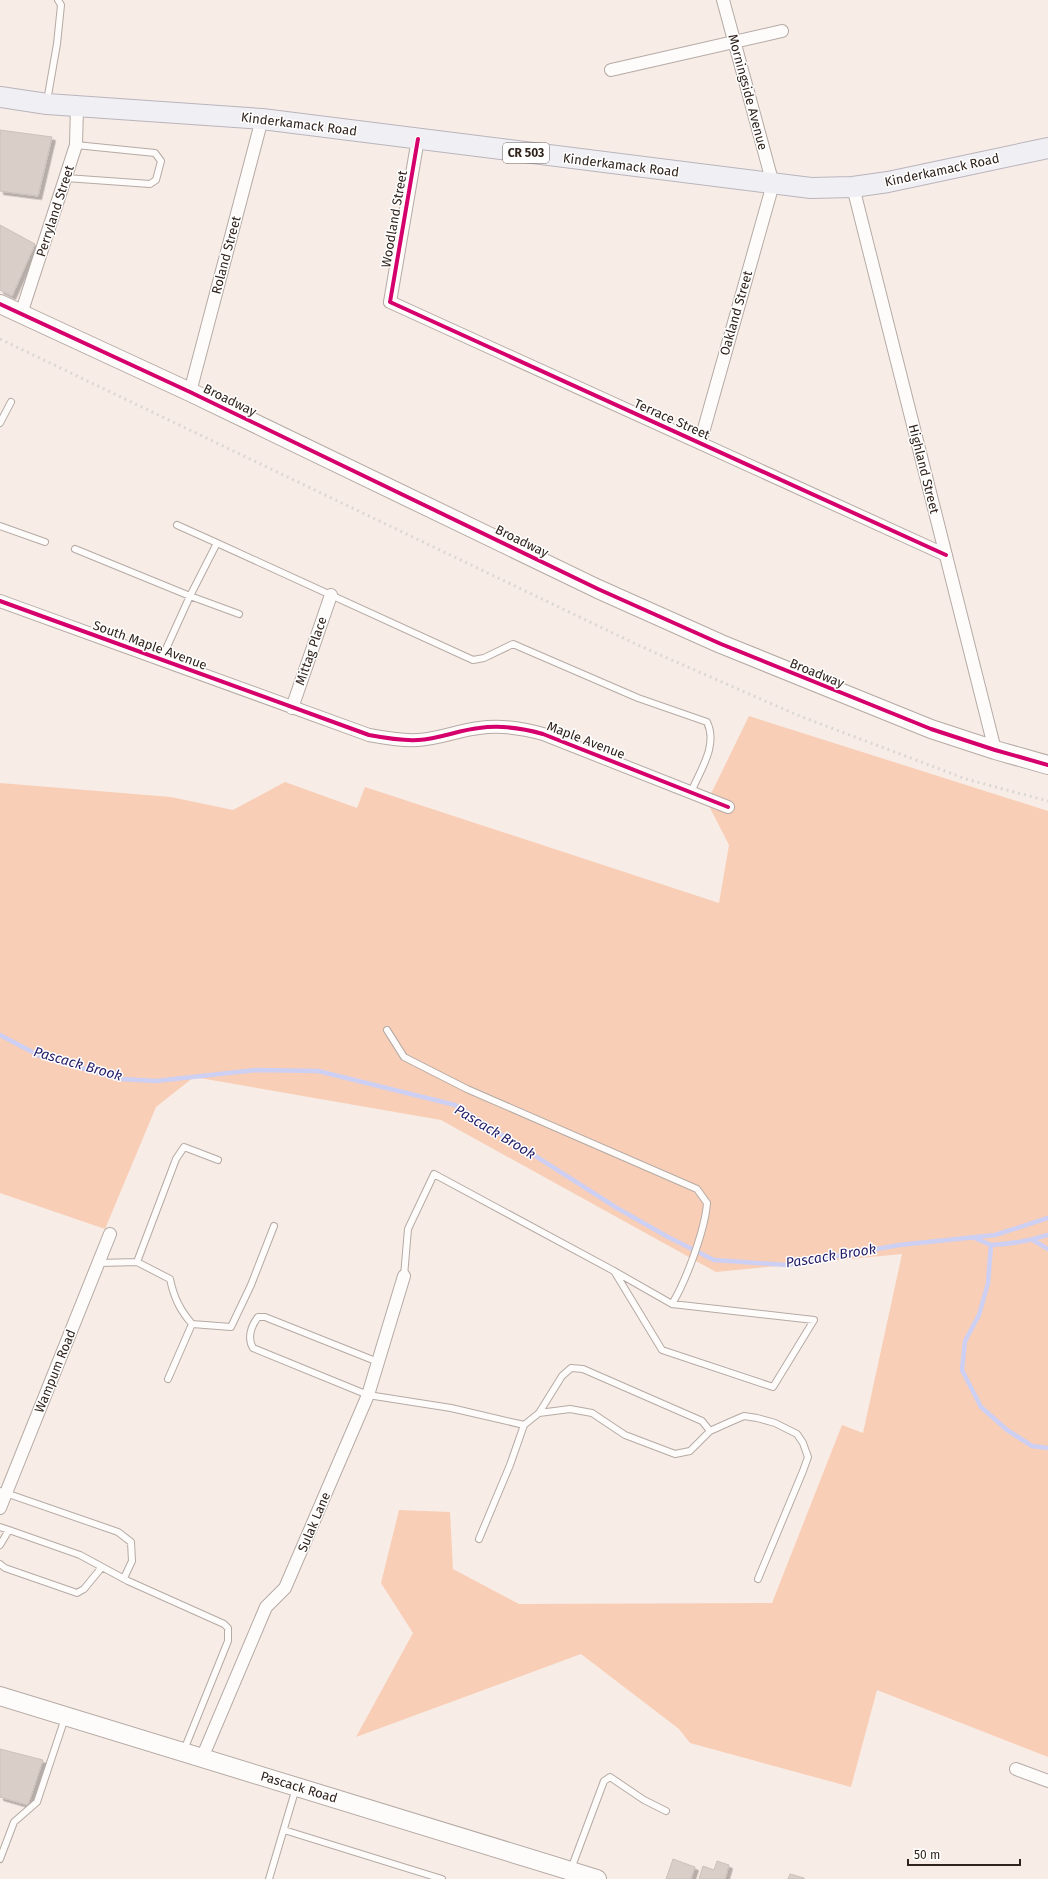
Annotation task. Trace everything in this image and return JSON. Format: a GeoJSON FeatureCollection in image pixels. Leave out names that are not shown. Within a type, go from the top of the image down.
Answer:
{"type":"FeatureCollection","features":[{"type":"Feature","properties":{"kind":"main road","name":"Kinderkamack Road"},"geometry":{"type":"LineString","coordinates":[[0,97],[47,104],[262,119],[811,188],[852,187],[888,182],[1048,148]]}},
{"type":"Feature","properties":{"kind":"street","name":"Morningside Avenue"},"geometry":{"type":"LineString","coordinates":[[723,0],[773,184]]}},
{"type":"Feature","properties":{"kind":"street"},"geometry":{"type":"LineString","coordinates":[[611,70],[735,43],[782,31]]}},
{"type":"Feature","properties":{"kind":"street","name":"Perryland Street"},"geometry":{"type":"LineString","coordinates":[[21,314],[76,145],[77,106]]}},
{"type":"Feature","properties":{"kind":"street","name":"Roland Street"},"geometry":{"type":"LineString","coordinates":[[190,392],[262,119]]}},
{"type":"Feature","properties":{"kind":"street","name":"Woodland Street"},"geometry":{"type":"LineString","coordinates":[[390,302],[418,139]]}},
{"type":"Feature","properties":{"kind":"street","name":"Oakland Street"},"geometry":{"type":"LineString","coordinates":[[700,443],[773,184]]}},
{"type":"Feature","properties":{"kind":"street","name":"Highland Street"},"geometry":{"type":"LineString","coordinates":[[852,187],[995,750]]}},
{"type":"Feature","properties":{"kind":"street","name":"Terrace Street"},"geometry":{"type":"LineString","coordinates":[[390,302],[946,555]]}},
{"type":"Feature","properties":{"kind":"street","name":"Broadway"},"geometry":{"type":"LineString","coordinates":[[0,304],[190,392],[598,589],[815,683],[932,729],[995,750],[1048,765]]}},
{"type":"Feature","properties":{"kind":"street","name":"Mittag Place"},"geometry":{"type":"LineString","coordinates":[[292,708],[331,595]]}},
{"type":"Feature","properties":{"kind":"street","name":"South Maple Avenue"},"geometry":{"type":"LineString","coordinates":[[0,601],[292,708]]}},
{"type":"Feature","properties":{"kind":"street","name":"Maple Avenue"},"geometry":{"type":"LineString","coordinates":[[292,708],[369,735],[393,740],[418,740],[442,737],[478,728],[501,726],[523,728],[543,734],[728,806]]}},
{"type":"Feature","properties":{"kind":"street","name":"Wampum Road"},"geometry":{"type":"LineString","coordinates":[[0,1508],[3,1492],[110,1234]]}},
{"type":"Feature","properties":{"kind":"street","name":"Sulak Lane"},"geometry":{"type":"LineString","coordinates":[[202,1758],[266,1607],[285,1588],[368,1395],[404,1276]]}},
{"type":"Feature","properties":{"kind":"street","name":"Pascack Road"},"geometry":{"type":"LineString","coordinates":[[0,1696],[597,1879]]}},
{"type":"Feature","properties":{"kind":"street"},"geometry":{"type":"LineString","coordinates":[[1016,1769],[1048,1781]]}},
{"type":"Feature","properties":{"kind":"lane"},"geometry":{"type":"LineString","coordinates":[[47,104],[57,44],[61,5],[58,0]]}},
{"type":"Feature","properties":{"kind":"lane"},"geometry":{"type":"LineString","coordinates":[[66,178],[150,184],[156,180],[161,161],[155,153],[76,145]]}},
{"type":"Feature","properties":{"kind":"lane"},"geometry":{"type":"LineString","coordinates":[[0,423],[11,402]]}},
{"type":"Feature","properties":{"kind":"lane"},"geometry":{"type":"LineString","coordinates":[[177,525],[473,660],[484,658],[514,644],[638,698],[707,722],[712,732],[711,745],[691,792]]}},
{"type":"Feature","properties":{"kind":"lane"},"geometry":{"type":"LineString","coordinates":[[0,526],[45,542]]}},
{"type":"Feature","properties":{"kind":"lane"},"geometry":{"type":"LineString","coordinates":[[161,660],[190,596],[217,543]]}},
{"type":"Feature","properties":{"kind":"lane"},"geometry":{"type":"LineString","coordinates":[[75,549],[190,596],[239,614]]}},
{"type":"Feature","properties":{"kind":"lane"},"geometry":{"type":"LineString","coordinates":[[387,1030],[404,1057],[467,1089],[697,1189],[707,1203],[706,1218],[679,1292],[672,1304]]}},
{"type":"Feature","properties":{"kind":"lane"},"geometry":{"type":"LineString","coordinates":[[137,1262],[176,1159],[184,1147],[218,1160]]}},
{"type":"Feature","properties":{"kind":"lane"},"geometry":{"type":"LineString","coordinates":[[404,1276],[408,1229],[434,1174],[614,1271],[672,1304],[814,1320],[773,1387],[662,1350],[614,1271]]}},
{"type":"Feature","properties":{"kind":"lane"},"geometry":{"type":"LineString","coordinates":[[99,1263],[137,1262],[170,1279],[173,1295],[181,1310],[192,1324],[231,1327],[251,1285],[274,1226]]}},
{"type":"Feature","properties":{"kind":"lane"},"geometry":{"type":"LineString","coordinates":[[378,1362],[265,1317],[258,1317],[255,1322],[250,1342],[253,1348],[368,1395],[452,1408],[524,1425]]}},
{"type":"Feature","properties":{"kind":"lane"},"geometry":{"type":"LineString","coordinates":[[168,1379],[192,1324]]}},
{"type":"Feature","properties":{"kind":"lane"},"geometry":{"type":"LineString","coordinates":[[479,1539],[510,1465],[524,1425],[539,1413],[562,1376],[571,1368],[583,1369],[702,1421],[710,1431]]}},
{"type":"Feature","properties":{"kind":"lane"},"geometry":{"type":"LineString","coordinates":[[539,1413],[570,1409],[592,1412],[625,1435],[675,1454],[690,1451],[710,1431],[744,1416],[775,1423],[797,1434],[803,1443],[808,1457],[804,1471],[758,1579]]}},
{"type":"Feature","properties":{"kind":"lane"},"geometry":{"type":"LineString","coordinates":[[3,1492],[118,1532],[131,1542],[132,1560],[124,1578]]}},
{"type":"Feature","properties":{"kind":"lane"},"geometry":{"type":"LineString","coordinates":[[0,1527],[80,1555],[124,1578],[224,1624],[228,1628],[228,1641],[183,1752]]}},
{"type":"Feature","properties":{"kind":"lane"},"geometry":{"type":"LineString","coordinates":[[0,1545],[9,1530]]}},
{"type":"Feature","properties":{"kind":"lane"},"geometry":{"type":"LineString","coordinates":[[0,1564],[5,1568],[73,1593],[77,1593],[84,1589],[102,1567]]}},
{"type":"Feature","properties":{"kind":"lane"},"geometry":{"type":"LineString","coordinates":[[0,1859],[14,1822],[37,1802],[66,1716]]}},
{"type":"Feature","properties":{"kind":"lane"},"geometry":{"type":"LineString","coordinates":[[570,1871],[604,1781],[610,1777],[644,1800],[666,1811]]}},
{"type":"Feature","properties":{"kind":"lane"},"geometry":{"type":"LineString","coordinates":[[269,1879],[297,1787]]}},
{"type":"Feature","properties":{"kind":"lane"},"geometry":{"type":"LineString","coordinates":[[284,1830],[442,1879]]}},
{"type":"Feature","properties":{"kind":"shaded area"},"geometry":{"type":"Polygon","coordinates":[[[749,716],[1048,811],[1048,1757],[877,1690],[851,1787],[690,1743],[679,1729],[581,1654],[356,1737],[413,1633],[381,1583],[399,1510],[450,1512],[453,1569],[519,1604],[772,1603],[842,1425],[863,1433],[902,1254],[716,1272],[441,1120],[194,1077],[156,1107],[105,1229],[0,1193],[0,783],[171,797],[233,810],[285,782],[357,808],[365,787],[719,903],[729,845],[707,802],[749,716]]]}},
{"type":"Feature","properties":{"kind":"building"},"geometry":{"type":"Polygon","coordinates":[[[0,130],[52,137],[38,196],[0,191],[0,130]]]}},
{"type":"Feature","properties":{"kind":"building"},"geometry":{"type":"Polygon","coordinates":[[[0,225],[35,244],[12,296],[0,290],[0,225]]]}},
{"type":"Feature","properties":{"kind":"building"},"geometry":{"type":"Polygon","coordinates":[[[0,1749],[43,1760],[28,1805],[0,1797],[0,1749]]]}},
{"type":"Feature","properties":{"kind":"building"},"geometry":{"type":"Polygon","coordinates":[[[673,1859],[695,1867],[691,1879],[666,1879],[673,1859]]]}},
{"type":"Feature","properties":{"kind":"building"},"geometry":{"type":"Polygon","coordinates":[[[717,1861],[729,1865],[725,1879],[699,1879],[703,1866],[714,1870],[717,1861]]]}},
{"type":"Feature","properties":{"kind":"building"},"geometry":{"type":"Polygon","coordinates":[[[790,1874],[804,1878],[804,1879],[788,1879],[790,1874]]]}},
{"type":"Feature","properties":{"kind":"waterway","name":"Pascack Brook"},"geometry":{"type":"LineString","coordinates":[[0,1035],[42,1057],[121,1079],[156,1081],[256,1070],[318,1071],[455,1105],[617,1208],[668,1237],[714,1260],[787,1265],[899,1245],[995,1235],[1048,1218]]}},
{"type":"Feature","properties":{"kind":"waterway"},"geometry":{"type":"LineString","coordinates":[[991,1245],[1020,1242],[1048,1235]]}},
{"type":"Feature","properties":{"kind":"waterway","name":"Pascack Brook"},"geometry":{"type":"LineString","coordinates":[[975,1238],[991,1245],[988,1283],[979,1315],[965,1341],[962,1370],[981,1407],[1007,1430],[1032,1446],[1048,1448]]}},
{"type":"Feature","properties":{"kind":"waterway"},"geometry":{"type":"LineString","coordinates":[[1033,1240],[1048,1249]]}},
{"type":"Feature","properties":{"kind":"railway"},"geometry":{"type":"LineString","coordinates":[[0,339],[640,646],[797,715],[966,779],[1048,801]]}},
{"type":"Feature","properties":{"kind":"cycle path"},"geometry":{"type":"LineString","coordinates":[[418,139],[390,302],[946,555]]}},
{"type":"Feature","properties":{"kind":"cycle path"},"geometry":{"type":"LineString","coordinates":[[0,304],[190,392],[598,589],[721,644],[931,729],[995,750],[1048,765]]}},
{"type":"Feature","properties":{"kind":"cycle path"},"geometry":{"type":"LineString","coordinates":[[0,601],[369,735],[412,740],[434,738],[471,729],[487,727],[527,730],[543,734],[728,807]]}}]}
